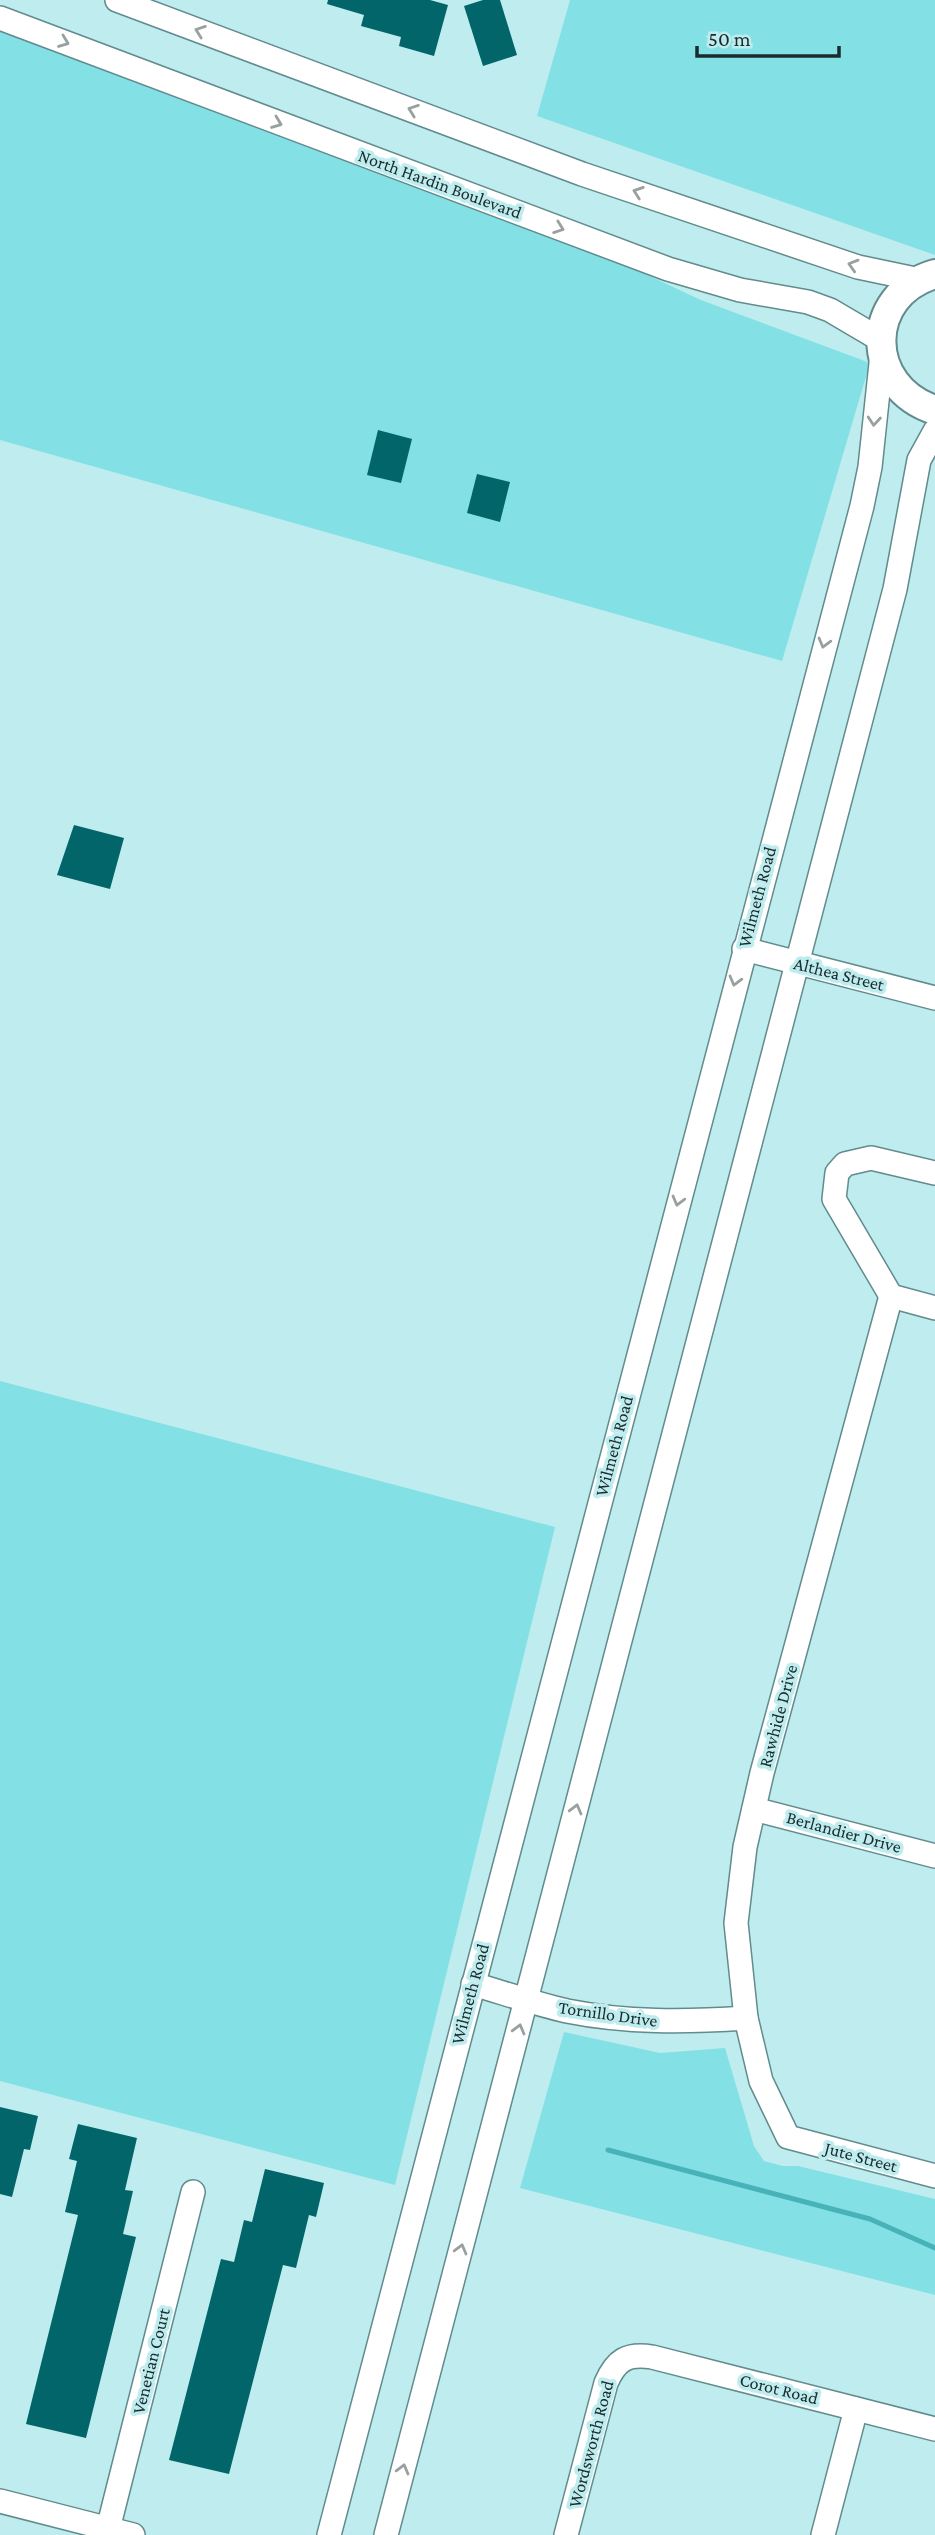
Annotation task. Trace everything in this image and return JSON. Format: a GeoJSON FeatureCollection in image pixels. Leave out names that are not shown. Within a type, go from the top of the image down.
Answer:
{"type":"FeatureCollection","features":[{"type":"Feature","properties":{"kind":"main road"},"geometry":{"type":"LineString","coordinates":[[927,277],[900,294],[891,306],[882,347],[889,376],[898,387],[921,405],[935,410]]}},
{"type":"Feature","properties":{"kind":"street"},"geometry":{"type":"LineString","coordinates":[[117,0],[582,174],[858,267],[927,277]]}},
{"type":"Feature","properties":{"kind":"street","name":"North Hardin Boulevard"},"geometry":{"type":"LineString","coordinates":[[0,18],[668,269],[740,290],[808,302],[830,310],[882,347]]}},
{"type":"Feature","properties":{"kind":"street","name":"Wilmeth Road"},"geometry":{"type":"LineString","coordinates":[[329,2535],[862,506],[870,467],[882,347]]}},
{"type":"Feature","properties":{"kind":"street"},"geometry":{"type":"LineString","coordinates":[[386,2535],[895,589],[919,460],[935,431]]}},
{"type":"Feature","properties":{"kind":"street","name":"Althea Street"},"geometry":{"type":"LineString","coordinates":[[744,949],[935,998]]}},
{"type":"Feature","properties":{"kind":"street"},"geometry":{"type":"LineString","coordinates":[[935,1173],[871,1158],[845,1164],[837,1173],[834,1199],[891,1296],[935,1308]]}},
{"type":"Feature","properties":{"kind":"street","name":"Rawhide Drive"},"geometry":{"type":"LineString","coordinates":[[788,2137],[761,2081],[746,2018],[736,1923],[744,1847],[891,1296]]}},
{"type":"Feature","properties":{"kind":"street","name":"Berlandier Drive"},"geometry":{"type":"LineString","coordinates":[[754,1809],[935,1856]]}},
{"type":"Feature","properties":{"kind":"street","name":"Tornillo Drive"},"geometry":{"type":"LineString","coordinates":[[473,1984],[567,2011],[627,2019],[679,2023],[746,2018]]}},
{"type":"Feature","properties":{"kind":"street","name":"Jute Street"},"geometry":{"type":"LineString","coordinates":[[788,2137],[935,2176]]}},
{"type":"Feature","properties":{"kind":"street","name":"Venetian Court"},"geometry":{"type":"LineString","coordinates":[[108,2529],[193,2192]]}},
{"type":"Feature","properties":{"kind":"street","name":"Corot Road"},"geometry":{"type":"LineString","coordinates":[[623,2358],[637,2355],[652,2357],[935,2429]]}},
{"type":"Feature","properties":{"kind":"street","name":"Wordsworth Road"},"geometry":{"type":"LineString","coordinates":[[566,2535],[606,2383],[613,2367],[623,2358]]}},
{"type":"Feature","properties":{"kind":"street"},"geometry":{"type":"LineString","coordinates":[[824,2535],[856,2409]]}},
{"type":"Feature","properties":{"kind":"street"},"geometry":{"type":"LineString","coordinates":[[0,2501],[132,2535]]}},
{"type":"Feature","properties":{"kind":"shaded area"},"geometry":{"type":"Polygon","coordinates":[[[570,0],[935,0],[935,255],[537,116],[570,0]]]}},
{"type":"Feature","properties":{"kind":"shaded area"},"geometry":{"type":"Polygon","coordinates":[[[0,16],[482,198],[701,300],[870,363],[782,661],[0,440],[0,16]]]}},
{"type":"Feature","properties":{"kind":"shaded area"},"geometry":{"type":"Polygon","coordinates":[[[0,1381],[555,1527],[395,2185],[0,2081],[0,1381]]]}},
{"type":"Feature","properties":{"kind":"shaded area"},"geometry":{"type":"Polygon","coordinates":[[[564,2032],[660,2053],[725,2048],[754,2146],[764,2161],[783,2166],[798,2166],[935,2199],[935,2295],[520,2188],[564,2032]]]}},
{"type":"Feature","properties":{"kind":"building"},"geometry":{"type":"Polygon","coordinates":[[[328,0],[430,0],[448,5],[434,56],[399,46],[401,37],[361,26],[364,15],[327,4],[328,0]]]}},
{"type":"Feature","properties":{"kind":"building"},"geometry":{"type":"Polygon","coordinates":[[[483,0],[500,0],[517,55],[483,66],[464,6],[483,0]]]}},
{"type":"Feature","properties":{"kind":"building"},"geometry":{"type":"Polygon","coordinates":[[[378,430],[412,439],[401,483],[367,475],[378,430]]]}},
{"type":"Feature","properties":{"kind":"building"},"geometry":{"type":"Polygon","coordinates":[[[477,474],[510,482],[500,522],[467,513],[477,474]]]}},
{"type":"Feature","properties":{"kind":"building"},"geometry":{"type":"Polygon","coordinates":[[[74,825],[124,838],[110,889],[57,875],[74,825]]]}},
{"type":"Feature","properties":{"kind":"building"},"geometry":{"type":"Polygon","coordinates":[[[0,2107],[38,2116],[30,2150],[24,2149],[12,2197],[0,2194],[0,2107]]]}},
{"type":"Feature","properties":{"kind":"building"},"geometry":{"type":"Polygon","coordinates":[[[78,2124],[137,2138],[125,2190],[133,2191],[123,2234],[136,2237],[86,2438],[26,2424],[78,2215],[65,2212],[77,2161],[69,2159],[78,2124]]]}},
{"type":"Feature","properties":{"kind":"building"},"geometry":{"type":"Polygon","coordinates":[[[265,2169],[324,2183],[316,2217],[309,2215],[296,2268],[283,2265],[229,2474],[169,2460],[221,2259],[234,2262],[244,2220],[252,2222],[265,2169]]]}},
{"type":"Feature","properties":{"kind":"waterway"},"geometry":{"type":"LineString","coordinates":[[608,2150],[870,2219],[935,2248]]}}]}
